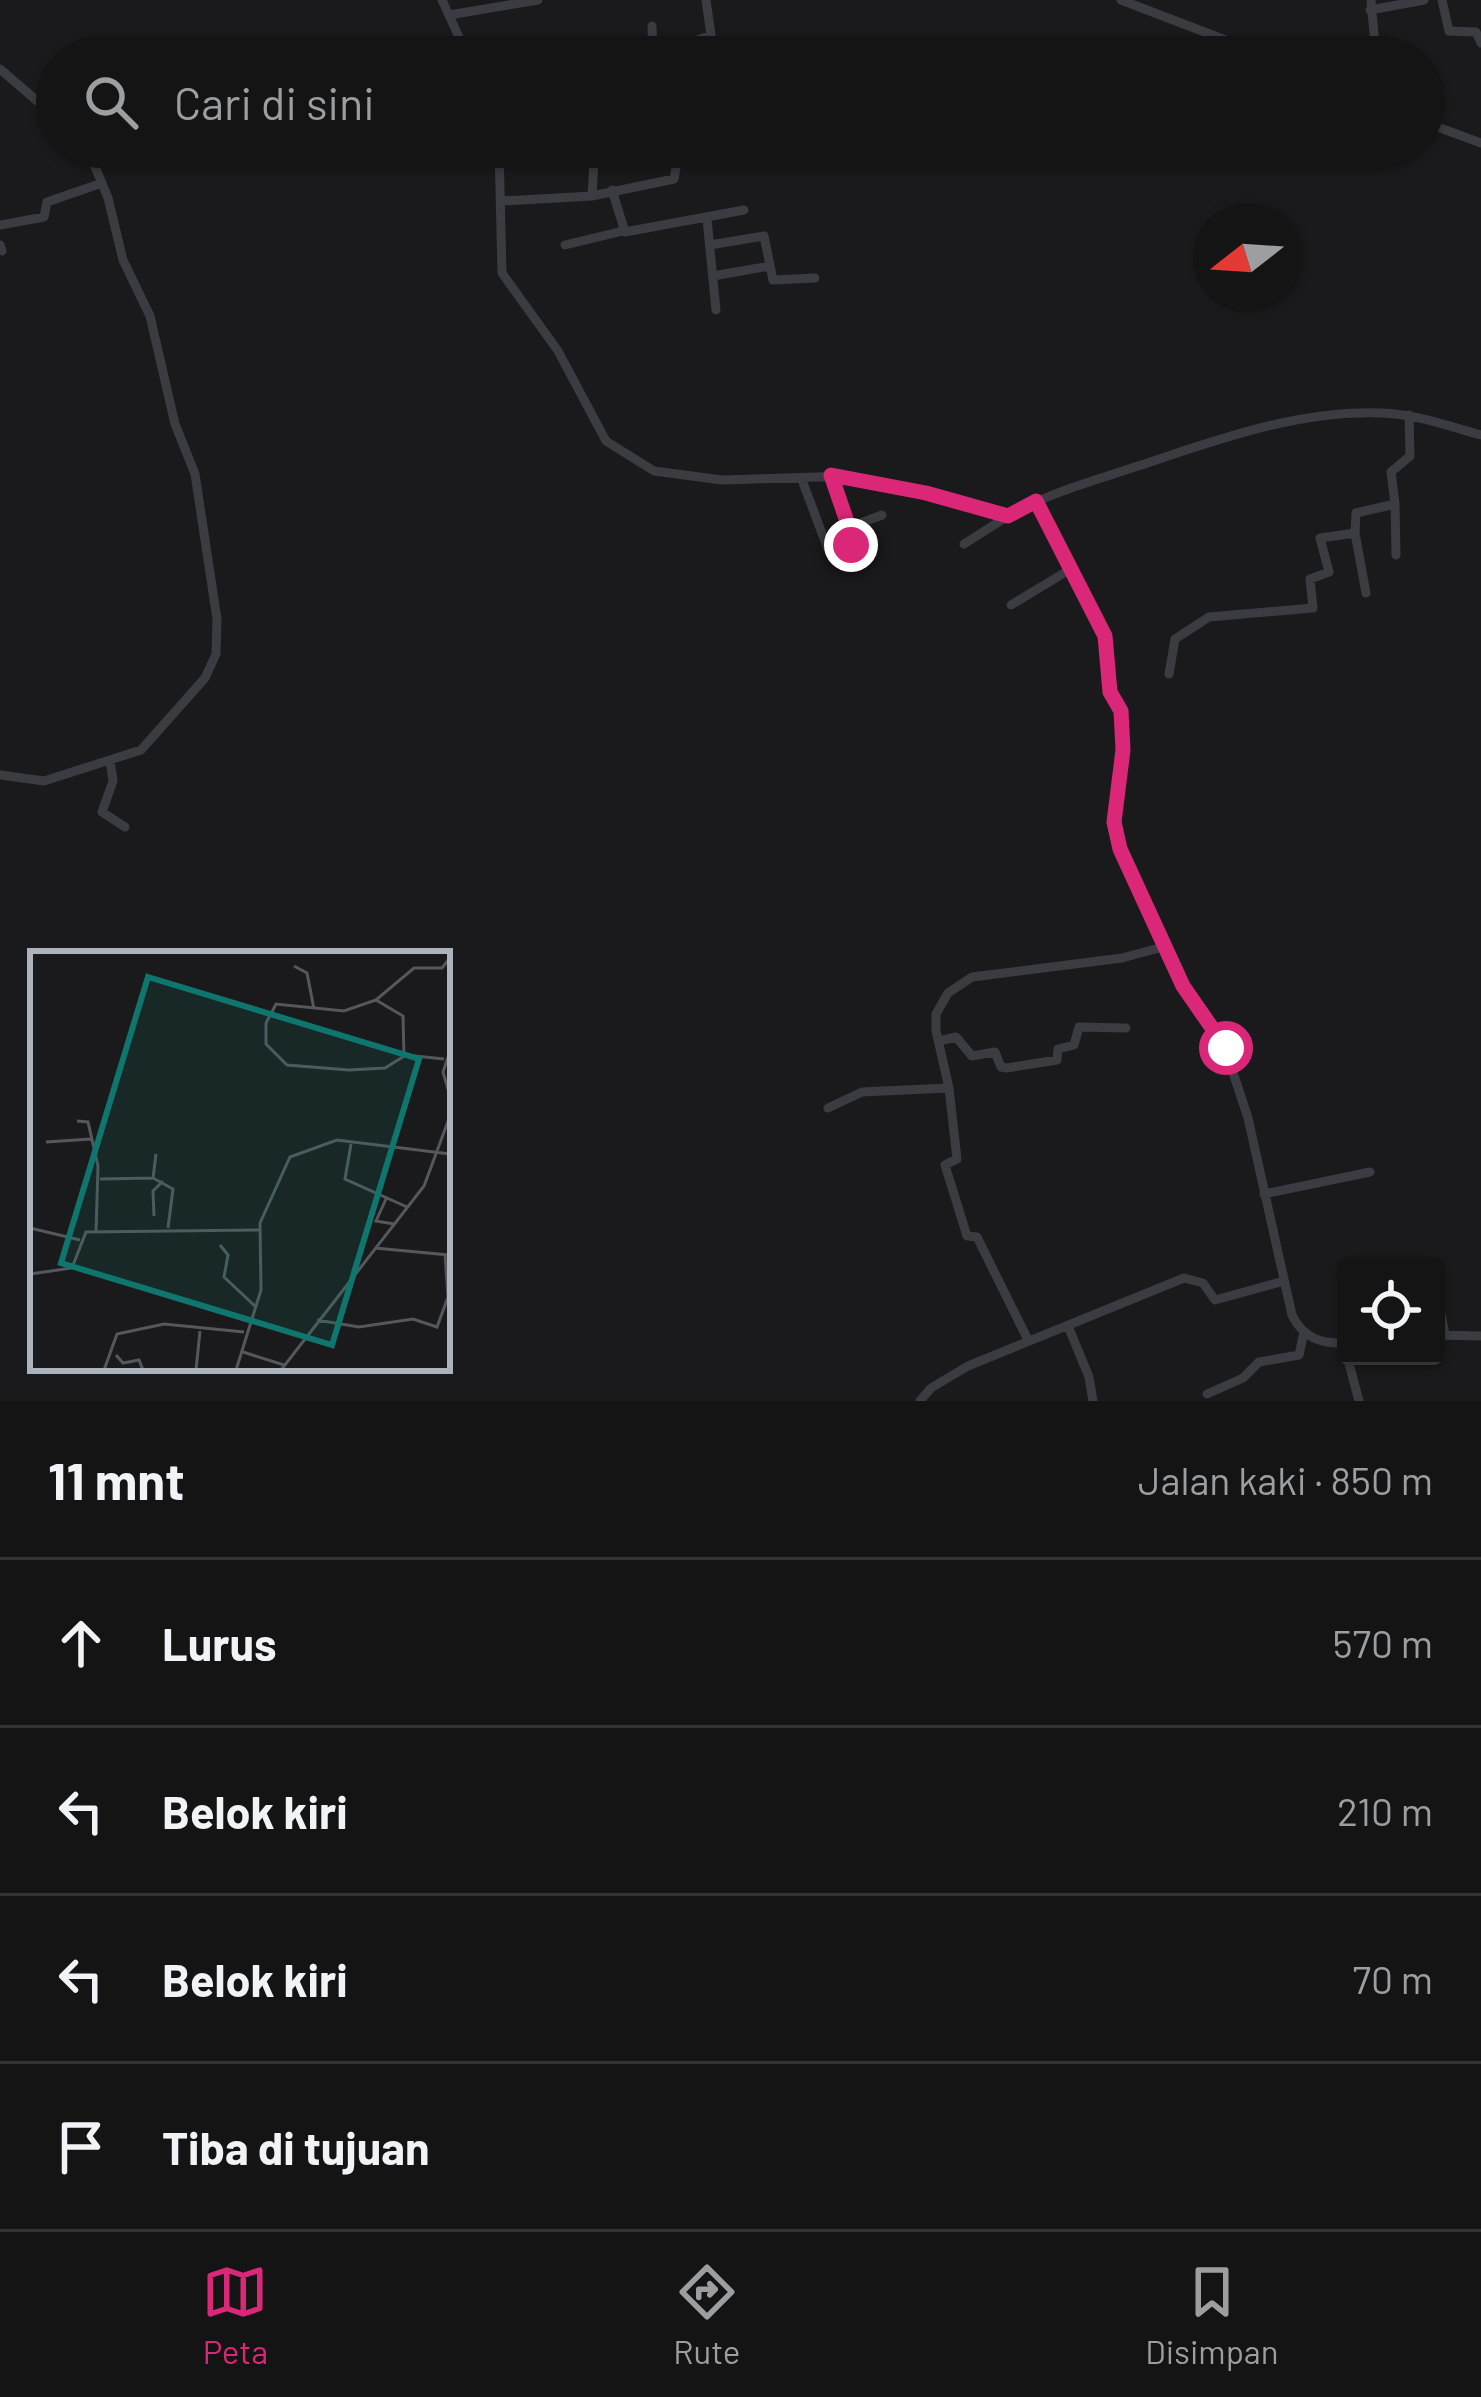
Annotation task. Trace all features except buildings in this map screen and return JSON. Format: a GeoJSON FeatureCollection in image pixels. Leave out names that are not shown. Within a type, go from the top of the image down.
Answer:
{"type":"FeatureCollection","features":[{"type":"Feature","properties":{"kind":"street"},"geometry":{"type":"LineString","coordinates":[[442,0],[458,36]]}},
{"type":"Feature","properties":{"kind":"street"},"geometry":{"type":"LineString","coordinates":[[449,15],[538,0]]}},
{"type":"Feature","properties":{"kind":"street"},"geometry":{"type":"LineString","coordinates":[[706,0],[708,36]]}},
{"type":"Feature","properties":{"kind":"street"},"geometry":{"type":"LineString","coordinates":[[1121,0],[1215,36]]}},
{"type":"Feature","properties":{"kind":"street"},"geometry":{"type":"LineString","coordinates":[[1374,36],[1370,5],[1424,0]]}},
{"type":"Feature","properties":{"kind":"street"},"geometry":{"type":"LineString","coordinates":[[1442,0],[1449,31],[1476,32],[1481,43]]}},
{"type":"Feature","properties":{"kind":"street"},"geometry":{"type":"LineString","coordinates":[[652,26],[652,36]]}},
{"type":"Feature","properties":{"kind":"street"},"geometry":{"type":"LineString","coordinates":[[2,74],[36,101]]}},
{"type":"Feature","properties":{"kind":"street"},"geometry":{"type":"LineString","coordinates":[[1445,130],[1481,143]]}},
{"type":"Feature","properties":{"kind":"street"},"geometry":{"type":"LineString","coordinates":[[0,776],[44,781],[146,747],[205,678],[216,654],[217,619],[193,469],[177,431],[152,321],[123,260],[96,168]]}},
{"type":"Feature","properties":{"kind":"street"},"geometry":{"type":"LineString","coordinates":[[500,168],[502,273],[558,351],[602,438],[654,471],[722,480],[802,480],[831,475],[926,493],[1008,516]]}},
{"type":"Feature","properties":{"kind":"street"},"geometry":{"type":"LineString","coordinates":[[592,196],[594,168]]}},
{"type":"Feature","properties":{"kind":"street"},"geometry":{"type":"LineString","coordinates":[[502,201],[592,196],[674,179],[676,168]]}},
{"type":"Feature","properties":{"kind":"street"},"geometry":{"type":"LineString","coordinates":[[0,225],[44,217],[47,202],[102,183]]}},
{"type":"Feature","properties":{"kind":"street"},"geometry":{"type":"LineString","coordinates":[[612,190],[623,231]]}},
{"type":"Feature","properties":{"kind":"street"},"geometry":{"type":"LineString","coordinates":[[565,245],[744,210]]}},
{"type":"Feature","properties":{"kind":"street"},"geometry":{"type":"LineString","coordinates":[[707,219],[716,310]]}},
{"type":"Feature","properties":{"kind":"street"},"geometry":{"type":"LineString","coordinates":[[710,245],[764,236],[771,278],[815,278]]}},
{"type":"Feature","properties":{"kind":"street"},"geometry":{"type":"LineString","coordinates":[[713,276],[770,266]]}},
{"type":"Feature","properties":{"kind":"street"},"geometry":{"type":"LineString","coordinates":[[964,544],[1036,501],[1266,426],[1319,415],[1409,415],[1481,435]]}},
{"type":"Feature","properties":{"kind":"street"},"geometry":{"type":"LineString","coordinates":[[1396,555],[1391,472],[1410,456],[1409,415]]}},
{"type":"Feature","properties":{"kind":"street"},"geometry":{"type":"LineString","coordinates":[[802,480],[830,552],[854,542],[831,475]]}},
{"type":"Feature","properties":{"kind":"street"},"geometry":{"type":"LineString","coordinates":[[1036,501],[1105,636],[1110,692],[1121,711],[1122,730],[1115,832],[1183,986],[1226,1048],[1248,1118],[1292,1315],[1304,1333],[1337,1347]]}},
{"type":"Feature","properties":{"kind":"street"},"geometry":{"type":"LineString","coordinates":[[1366,592],[1356,513],[1395,504]]}},
{"type":"Feature","properties":{"kind":"street"},"geometry":{"type":"LineString","coordinates":[[850,527],[882,515]]}},
{"type":"Feature","properties":{"kind":"street"},"geometry":{"type":"LineString","coordinates":[[1169,674],[1175,639],[1203,619],[1313,608],[1310,579],[1329,572],[1320,538],[1355,533]]}},
{"type":"Feature","properties":{"kind":"street"},"geometry":{"type":"LineString","coordinates":[[1011,605],[1069,570]]}},
{"type":"Feature","properties":{"kind":"street"},"geometry":{"type":"LineString","coordinates":[[110,760],[114,773],[102,812],[125,827]]}},
{"type":"Feature","properties":{"kind":"street"},"geometry":{"type":"LineString","coordinates":[[1028,1340],[997,1271],[977,1237],[967,1236],[946,1166],[957,1159],[936,1030],[938,1006],[972,977],[1122,958],[1163,946]]}},
{"type":"Feature","properties":{"kind":"street"},"geometry":{"type":"LineString","coordinates":[[940,1041],[956,1037],[974,1057],[995,1052],[1004,1069],[1057,1060],[1058,1049],[1074,1045],[1078,1027],[1126,1028]]}},
{"type":"Feature","properties":{"kind":"street"},"geometry":{"type":"LineString","coordinates":[[828,1108],[862,1092],[949,1088]]}},
{"type":"Feature","properties":{"kind":"street"},"geometry":{"type":"LineString","coordinates":[[1264,1194],[1370,1172]]}},
{"type":"Feature","properties":{"kind":"street"},"geometry":{"type":"LineString","coordinates":[[920,1401],[931,1388],[1028,1340],[1184,1278],[1203,1283],[1215,1300],[1284,1281]]}},
{"type":"Feature","properties":{"kind":"street"},"geometry":{"type":"LineString","coordinates":[[1068,1326],[1094,1401]]}},
{"type":"Feature","properties":{"kind":"street"},"geometry":{"type":"LineString","coordinates":[[1207,1394],[1243,1378],[1258,1361],[1299,1355],[1304,1333]]}},
{"type":"Feature","properties":{"kind":"street"},"geometry":{"type":"LineString","coordinates":[[1445,1335],[1480,1333]]}},
{"type":"Feature","properties":{"kind":"street"},"geometry":{"type":"LineString","coordinates":[[1350,1365],[1359,1401]]}},
{"type":"Feature","properties":{"kind":"route"},"geometry":{"type":"LineString","coordinates":[[851,545],[854,542],[831,475],[926,493],[1008,516],[1036,501],[1105,636],[1110,692],[1121,711],[1123,750],[1114,822],[1120,849],[1183,986],[1226,1048]]}}]}
